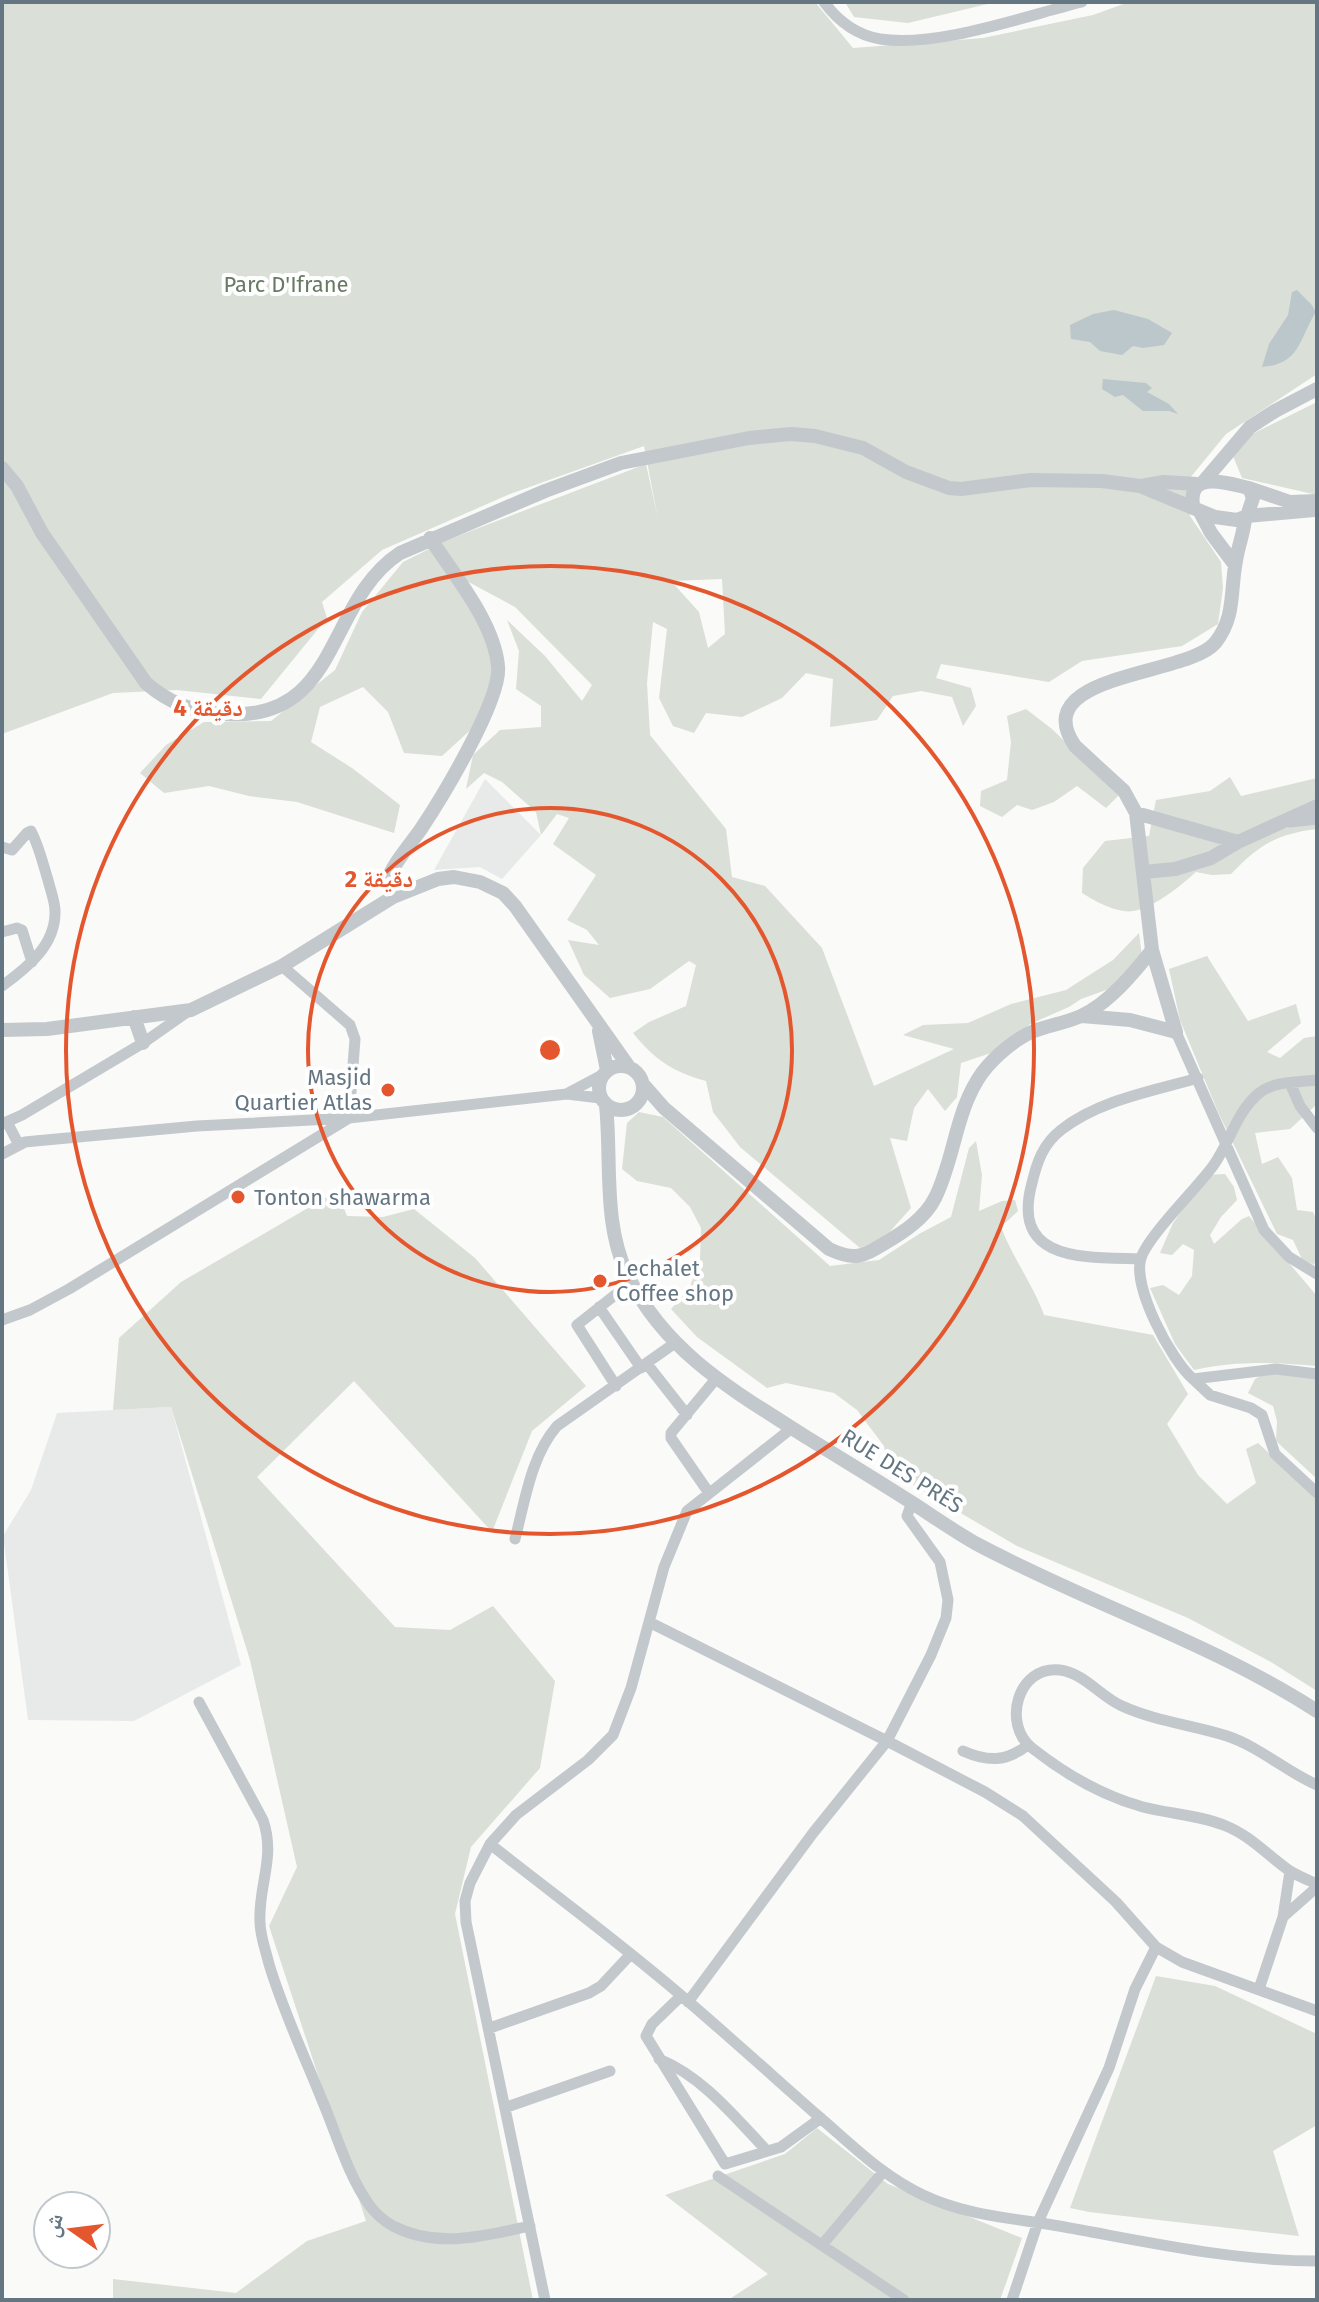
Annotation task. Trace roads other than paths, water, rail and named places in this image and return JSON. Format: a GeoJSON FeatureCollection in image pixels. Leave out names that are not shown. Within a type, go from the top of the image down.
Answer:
{"type":"FeatureCollection","features":[{"type":"Feature","properties":{"kind":"street"},"geometry":{"type":"LineString","coordinates":[[824,2],[847,26],[857,31],[881,39],[900,40],[963,32],[1082,2]]}},
{"type":"Feature","properties":{"kind":"street"},"geometry":{"type":"LineString","coordinates":[[1235,565],[1196,509],[1192,492],[1250,427],[1317,389]]}},
{"type":"Feature","properties":{"kind":"street"},"geometry":{"type":"LineString","coordinates":[[2,468],[17,486],[50,545],[146,683],[165,698],[194,710],[254,714],[280,707],[303,689],[315,675],[356,602],[380,570],[400,553],[545,491],[621,463],[770,435],[815,436],[863,448],[906,472],[949,488],[1053,479],[1140,486],[1200,482],[1233,484],[1290,502],[1317,501]]}},
{"type":"Feature","properties":{"kind":"street"},"geometry":{"type":"LineString","coordinates":[[1226,455],[1233,484]]}},
{"type":"Feature","properties":{"kind":"street"},"geometry":{"type":"LineString","coordinates":[[1140,486],[1228,519],[1317,509]]}},
{"type":"Feature","properties":{"kind":"street"},"geometry":{"type":"LineString","coordinates":[[1249,488],[1253,498],[1235,565],[1235,589],[1229,618],[1214,645],[1182,662],[1101,684],[1080,694],[1071,704],[1066,723],[1069,738],[1092,764],[1124,791],[1136,813],[1152,950],[1176,1032],[1264,1230],[1289,1257],[1317,1274]]}},
{"type":"Feature","properties":{"kind":"street"},"geometry":{"type":"LineString","coordinates":[[393,897],[388,885],[392,872],[427,819],[484,716],[495,694],[499,669],[495,645],[485,623],[430,538]]}},
{"type":"Feature","properties":{"kind":"street"},"geometry":{"type":"LineString","coordinates":[[1144,872],[1175,869],[1211,858],[1238,842],[1317,806]]}},
{"type":"Feature","properties":{"kind":"street"},"geometry":{"type":"LineString","coordinates":[[1136,813],[1238,842]]}},
{"type":"Feature","properties":{"kind":"street"},"geometry":{"type":"LineString","coordinates":[[1281,823],[1317,819]]}},
{"type":"Feature","properties":{"kind":"street"},"geometry":{"type":"LineString","coordinates":[[2,847],[12,850],[31,831],[55,913],[48,939],[32,962],[2,986]]}},
{"type":"Feature","properties":{"kind":"street"},"geometry":{"type":"LineString","coordinates":[[19,1145],[4,1123],[143,1043],[191,1010],[282,966],[393,897],[420,885],[454,877],[480,882],[503,893],[515,906],[629,1067],[641,1077],[643,1092],[629,1107]]}},
{"type":"Feature","properties":{"kind":"street"},"geometry":{"type":"LineString","coordinates":[[2,932],[17,928],[22,930],[32,962]]}},
{"type":"Feature","properties":{"kind":"street"},"geometry":{"type":"LineString","coordinates":[[643,1084],[664,1108],[829,1249],[852,1257],[865,1255],[901,1233],[922,1215],[934,1199],[961,1113],[984,1070],[1006,1049],[1032,1032],[1082,1016],[1120,986],[1152,950]]}},
{"type":"Feature","properties":{"kind":"street"},"geometry":{"type":"LineString","coordinates":[[282,966],[350,1025],[355,1039],[349,1118]]}},
{"type":"Feature","properties":{"kind":"street"},"geometry":{"type":"LineString","coordinates":[[2,1030],[47,1029],[191,1010]]}},
{"type":"Feature","properties":{"kind":"street"},"geometry":{"type":"LineString","coordinates":[[1082,1016],[1130,1020],[1176,1032]]}},
{"type":"Feature","properties":{"kind":"street"},"geometry":{"type":"LineString","coordinates":[[134,1017],[143,1043]]}},
{"type":"Feature","properties":{"kind":"street"},"geometry":{"type":"LineString","coordinates":[[598,1023],[605,1072],[598,1090],[603,1101]]}},
{"type":"Feature","properties":{"kind":"street"},"geometry":{"type":"LineString","coordinates":[[567,1094],[605,1072],[622,1065],[629,1067]]}},
{"type":"Feature","properties":{"kind":"street"},"geometry":{"type":"LineString","coordinates":[[1141,1259],[1074,1257],[1059,1253],[1035,1235],[1027,1208],[1036,1166],[1041,1153],[1060,1131],[1089,1113],[1198,1078]]}},
{"type":"Feature","properties":{"kind":"street"},"geometry":{"type":"LineString","coordinates":[[1317,1080],[1268,1088],[1258,1094],[1237,1119],[1214,1165],[1153,1239],[1141,1259],[1145,1293],[1171,1354],[1210,1395],[1251,1408],[1262,1415],[1275,1454],[1317,1493]]}},
{"type":"Feature","properties":{"kind":"street"},"geometry":{"type":"LineString","coordinates":[[1290,1083],[1300,1106],[1317,1128]]}},
{"type":"Feature","properties":{"kind":"street"},"geometry":{"type":"LineString","coordinates":[[2,1154],[35,1141],[197,1126],[349,1118],[567,1094],[629,1107],[664,1108]]}},
{"type":"Feature","properties":{"kind":"street","name":"RUE DES PRÉS"},"geometry":{"type":"LineString","coordinates":[[603,1101],[610,1141],[608,1171],[612,1217],[621,1259],[645,1305],[675,1343],[715,1380],[975,1543],[1245,1669],[1317,1711]]}},
{"type":"Feature","properties":{"kind":"street","name":"RUE DES PRÉS"},"geometry":{"type":"LineString","coordinates":[[610,1141],[629,1107]]}},
{"type":"Feature","properties":{"kind":"street"},"geometry":{"type":"LineString","coordinates":[[2,1320],[30,1310],[69,1289],[349,1118]]}},
{"type":"Feature","properties":{"kind":"street"},"geometry":{"type":"LineString","coordinates":[[615,1295],[577,1325],[616,1386]]}},
{"type":"Feature","properties":{"kind":"street"},"geometry":{"type":"LineString","coordinates":[[599,1307],[687,1415]]}},
{"type":"Feature","properties":{"kind":"street"},"geometry":{"type":"LineString","coordinates":[[515,1539],[537,1459],[557,1426],[675,1343]]}},
{"type":"Feature","properties":{"kind":"street"},"geometry":{"type":"LineString","coordinates":[[1193,1379],[1276,1369],[1317,1374]]}},
{"type":"Feature","properties":{"kind":"street"},"geometry":{"type":"LineString","coordinates":[[709,1493],[671,1438],[671,1433],[715,1380]]}},
{"type":"Feature","properties":{"kind":"street"},"geometry":{"type":"LineString","coordinates":[[545,2300],[466,1922],[465,1901],[470,1883],[490,1844],[516,1815],[588,1760],[613,1735],[622,1717],[677,1531],[687,1511],[792,1428]]}},
{"type":"Feature","properties":{"kind":"street"},"geometry":{"type":"LineString","coordinates":[[821,2118],[790,2141],[725,2164],[649,2043],[647,2030],[685,1999],[887,1741],[931,1655],[946,1618],[948,1600],[940,1562],[907,1516],[912,1502]]}},
{"type":"Feature","properties":{"kind":"street"},"geometry":{"type":"LineString","coordinates":[[649,1622],[887,1741],[985,1792],[1023,1816],[1116,1902],[1156,1947],[1182,1962],[1317,2011]]}},
{"type":"Feature","properties":{"kind":"street"},"geometry":{"type":"LineString","coordinates":[[1283,1917],[1317,1886],[1290,1871],[1242,1833],[1221,1824],[1106,1795],[1028,1745],[1017,1715],[1019,1692],[1038,1675],[1063,1670],[1093,1686],[1117,1704],[1145,1717],[1227,1736],[1317,1785]]}},
{"type":"Feature","properties":{"kind":"street"},"geometry":{"type":"LineString","coordinates":[[199,1702],[269,1836],[270,1852],[259,1923],[262,1940],[277,1989],[353,2174],[371,2207],[389,2225],[412,2235],[441,2239],[469,2239],[530,2226]]}},
{"type":"Feature","properties":{"kind":"street"},"geometry":{"type":"LineString","coordinates":[[963,1751],[984,1760],[1002,1760],[1028,1745]]}},
{"type":"Feature","properties":{"kind":"street"},"geometry":{"type":"LineString","coordinates":[[490,1844],[685,1999],[883,2172],[922,2195],[1002,2219],[1038,2222],[1216,2254],[1266,2260],[1317,2261]]}},
{"type":"Feature","properties":{"kind":"street"},"geometry":{"type":"LineString","coordinates":[[1259,1989],[1283,1917],[1290,1871]]}},
{"type":"Feature","properties":{"kind":"street"},"geometry":{"type":"LineString","coordinates":[[1012,2300],[1038,2222],[1109,2068],[1135,1989],[1156,1947]]}},
{"type":"Feature","properties":{"kind":"street"},"geometry":{"type":"LineString","coordinates":[[490,2028],[589,1993],[601,1986],[630,1955]]}},
{"type":"Feature","properties":{"kind":"street"},"geometry":{"type":"LineString","coordinates":[[658,2058],[695,2081],[767,2151]]}},
{"type":"Feature","properties":{"kind":"street"},"geometry":{"type":"LineString","coordinates":[[507,2107],[610,2071]]}},
{"type":"Feature","properties":{"kind":"street"},"geometry":{"type":"LineString","coordinates":[[822,2245],[883,2172]]}},
{"type":"Feature","properties":{"kind":"street"},"geometry":{"type":"LineString","coordinates":[[718,2176],[904,2300]]}},
{"type":"Feature","properties":{"kind":"place","name":"Masjid Quartier Atlas"},"geometry":{"type":"Point","coordinates":[388,1090]}},
{"type":"Feature","properties":{"kind":"place","name":"Tonton shawarma"},"geometry":{"type":"Point","coordinates":[238,1197]}},
{"type":"Feature","properties":{"kind":"place","name":"Lechalet Coffee shop"},"geometry":{"type":"Point","coordinates":[600,1281]}},
{"type":"Feature","properties":{"kind":"park label","name":"Parc D'Ifrane"},"geometry":{"type":"Point","coordinates":[286,284]}}]}
